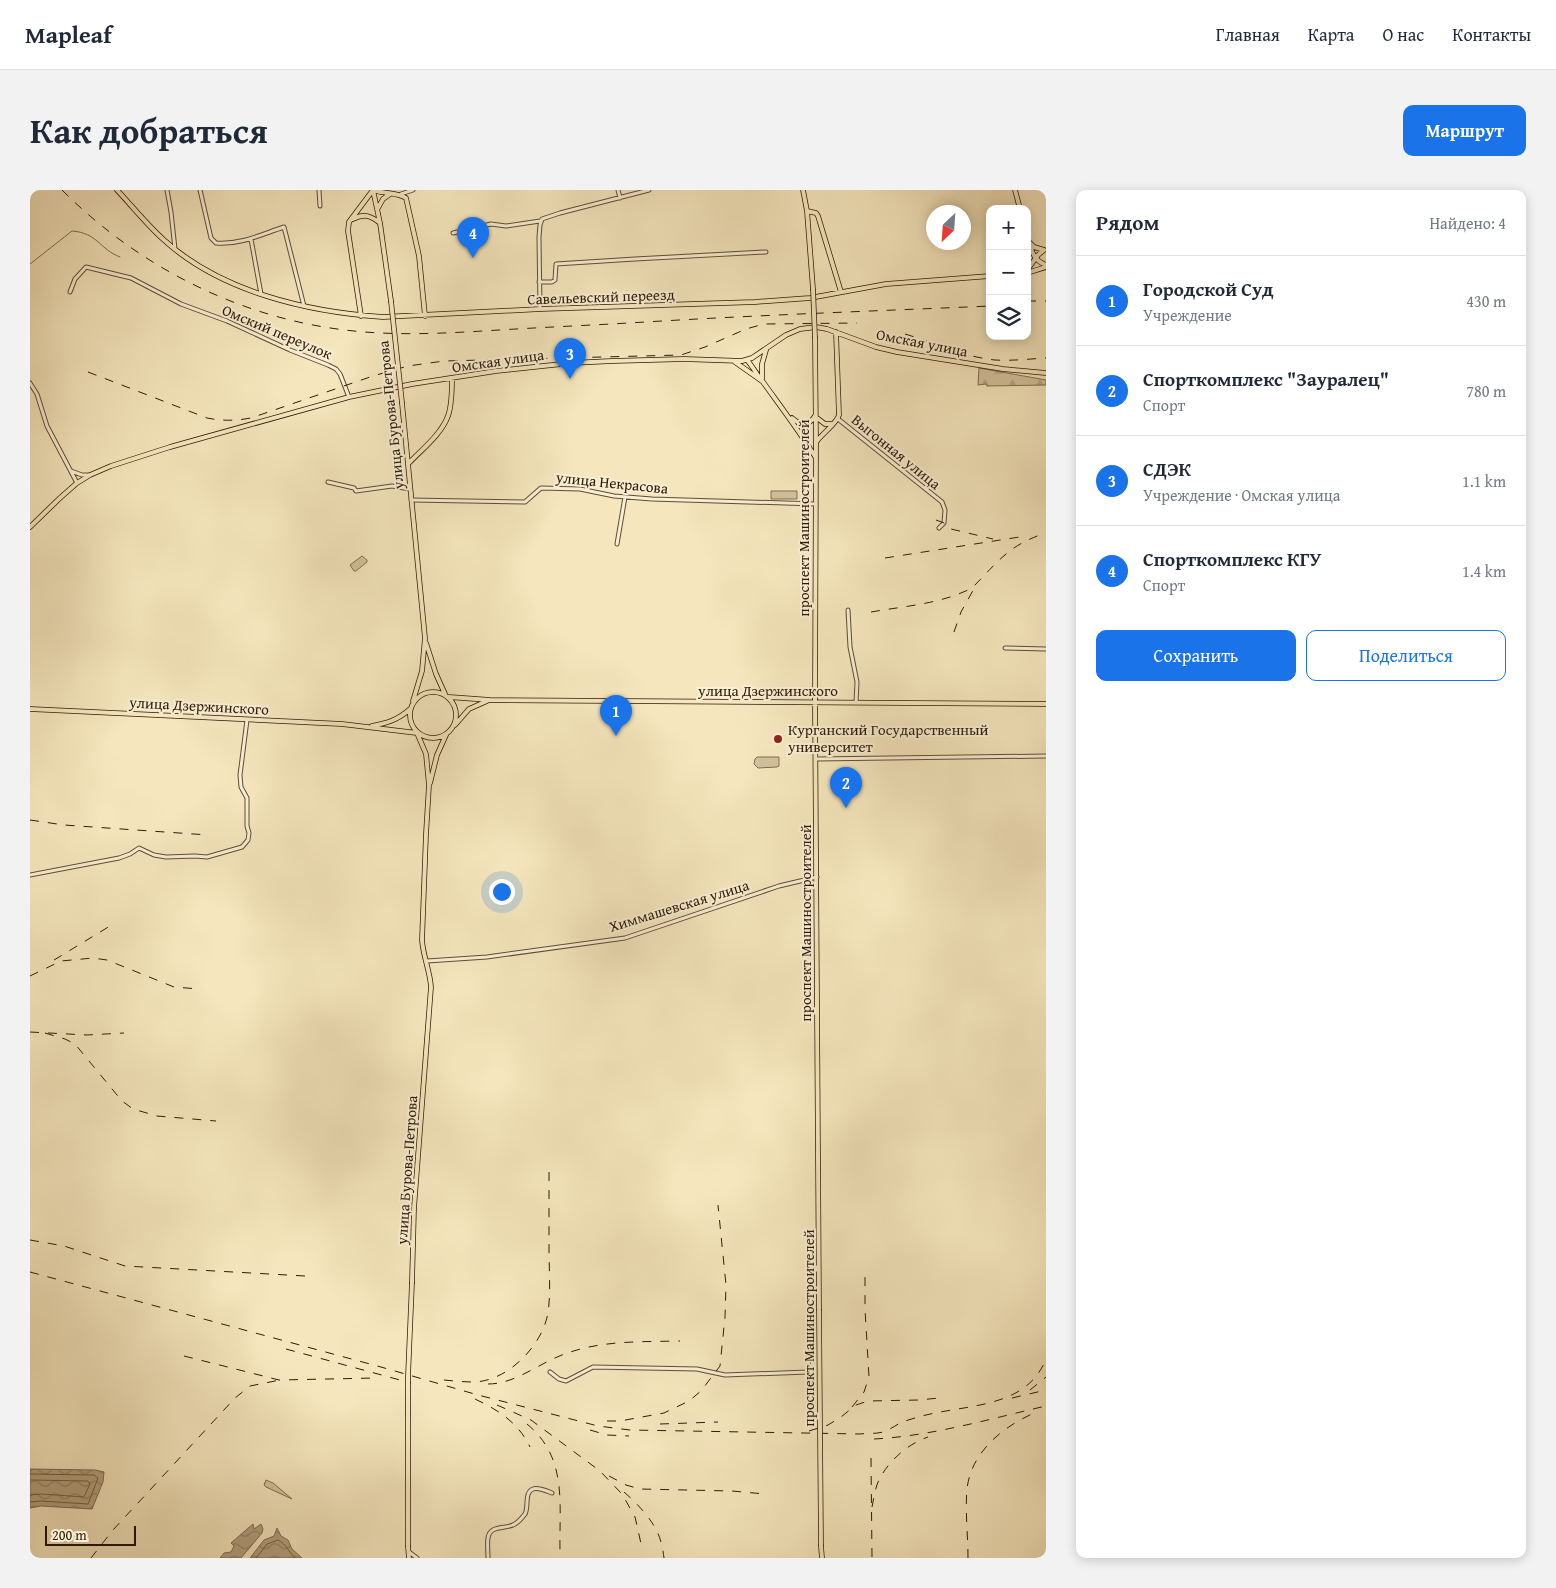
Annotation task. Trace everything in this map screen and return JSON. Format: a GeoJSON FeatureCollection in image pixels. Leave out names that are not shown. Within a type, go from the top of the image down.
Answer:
{"type":"FeatureCollection","features":[{"type":"Feature","properties":{"kind":"main road","name":"Савельевский переезд"},"geometry":{"type":"LineString","coordinates":[[119,190],[164,240],[207,271],[261,294],[304,307],[361,316],[425,316],[540,309],[755,302],[819,297],[888,284],[986,276]]}},
{"type":"Feature","properties":{"kind":"main road"},"geometry":{"type":"LineString","coordinates":[[361,316],[348,231],[349,222],[373,190],[390,194],[401,194],[406,198],[419,255],[425,316]]}},
{"type":"Feature","properties":{"kind":"main road","name":"улица Бурова-Петрова"},"geometry":{"type":"LineString","coordinates":[[373,190],[378,208],[391,301],[425,638],[422,671],[413,701]]}},
{"type":"Feature","properties":{"kind":"main road","name":"проспект Машиностроителей"},"geometry":{"type":"LineString","coordinates":[[802,190],[807,211],[815,338],[818,1265],[822,1558]]}},
{"type":"Feature","properties":{"kind":"main road"},"geometry":{"type":"LineString","coordinates":[[1015,190],[1019,205]]}},
{"type":"Feature","properties":{"kind":"main road"},"geometry":{"type":"LineString","coordinates":[[378,208],[383,199],[390,194]]}},
{"type":"Feature","properties":{"kind":"main road"},"geometry":{"type":"LineString","coordinates":[[807,211],[816,212],[822,225],[842,292]]}},
{"type":"Feature","properties":{"kind":"main road"},"geometry":{"type":"LineString","coordinates":[[351,220],[365,215],[380,223]]}},
{"type":"Feature","properties":{"kind":"main road"},"geometry":{"type":"LineString","coordinates":[[1031,244],[1034,247],[1045,250]]}},
{"type":"Feature","properties":{"kind":"main road"},"geometry":{"type":"LineString","coordinates":[[1031,247],[1036,258],[1046,266]]}},
{"type":"Feature","properties":{"kind":"main road"},"geometry":{"type":"LineString","coordinates":[[1031,265],[1041,252],[1045,250]]}},
{"type":"Feature","properties":{"kind":"main road"},"geometry":{"type":"LineString","coordinates":[[1031,270],[1046,266]]}},
{"type":"Feature","properties":{"kind":"main road","name":"Омская улица"},"geometry":{"type":"LineString","coordinates":[[30,527],[77,483],[90,475],[169,447],[349,397],[502,370],[579,362],[684,359],[735,362],[747,360],[757,355],[786,335],[809,328],[822,327],[876,347],[897,352],[1003,369],[1046,373]]}},
{"type":"Feature","properties":{"kind":"main road"},"geometry":{"type":"LineString","coordinates":[[816,442],[838,419],[836,332]]}},
{"type":"Feature","properties":{"kind":"main road"},"geometry":{"type":"LineString","coordinates":[[762,382],[762,364],[767,347]]}},
{"type":"Feature","properties":{"kind":"main road"},"geometry":{"type":"LineString","coordinates":[[747,360],[788,415],[816,458]]}},
{"type":"Feature","properties":{"kind":"main road"},"geometry":{"type":"LineString","coordinates":[[735,362],[762,382]]}},
{"type":"Feature","properties":{"kind":"main road"},"geometry":{"type":"LineString","coordinates":[[408,464],[446,420],[450,406],[452,378]]}},
{"type":"Feature","properties":{"kind":"main road"},"geometry":{"type":"LineString","coordinates":[[788,415],[799,424],[804,425],[811,423],[815,416],[825,424],[834,424]]}},
{"type":"Feature","properties":{"kind":"main road"},"geometry":{"type":"LineString","coordinates":[[407,452],[419,452]]}},
{"type":"Feature","properties":{"kind":"main road","name":"улица Бурова-Петрова"},"geometry":{"type":"LineString","coordinates":[[425,638],[436,674],[447,696]]}},
{"type":"Feature","properties":{"kind":"main road"},"geometry":{"type":"LineString","coordinates":[[429,692],[437,692],[447,696],[454,705],[456,712],[452,728],[439,738],[430,738],[417,733],[411,725],[409,717],[413,701],[429,692]]}},
{"type":"Feature","properties":{"kind":"main road","name":"улица Дзержинского"},"geometry":{"type":"LineString","coordinates":[[447,696],[490,700],[1046,704]]}},
{"type":"Feature","properties":{"kind":"main road","name":"улица Дзержинского"},"geometry":{"type":"LineString","coordinates":[[452,728],[469,709],[490,700]]}},
{"type":"Feature","properties":{"kind":"main road","name":"улица Дзержинского"},"geometry":{"type":"LineString","coordinates":[[30,709],[342,724],[417,733]]}},
{"type":"Feature","properties":{"kind":"main road","name":"улица Дзержинского"},"geometry":{"type":"LineString","coordinates":[[367,727],[391,722],[403,716],[410,709]]}},
{"type":"Feature","properties":{"kind":"main road","name":"улица Бурова-Петрова"},"geometry":{"type":"LineString","coordinates":[[409,1558],[408,1393],[414,1208],[430,999],[430,974],[422,950],[429,785],[426,754],[417,733]]}},
{"type":"Feature","properties":{"kind":"main road","name":"улица Бурова-Петрова"},"geometry":{"type":"LineString","coordinates":[[429,785],[437,755],[446,734]]}},
{"type":"Feature","properties":{"kind":"street"},"geometry":{"type":"LineString","coordinates":[[167,190],[175,249]]}},
{"type":"Feature","properties":{"kind":"street"},"geometry":{"type":"LineString","coordinates":[[200,190],[213,241],[219,243],[251,239],[284,227],[304,307]]}},
{"type":"Feature","properties":{"kind":"street"},"geometry":{"type":"LineString","coordinates":[[319,190],[320,206]]}},
{"type":"Feature","properties":{"kind":"street"},"geometry":{"type":"LineString","coordinates":[[401,194],[413,190]]}},
{"type":"Feature","properties":{"kind":"street"},"geometry":{"type":"LineString","coordinates":[[618,190],[620,198]]}},
{"type":"Feature","properties":{"kind":"street"},"geometry":{"type":"LineString","coordinates":[[453,233],[491,224],[506,226],[541,220],[560,213],[649,190]]}},
{"type":"Feature","properties":{"kind":"street"},"geometry":{"type":"LineString","coordinates":[[540,309],[539,237],[541,220]]}},
{"type":"Feature","properties":{"kind":"street"},"geometry":{"type":"LineString","coordinates":[[251,239],[261,294]]}},
{"type":"Feature","properties":{"kind":"street"},"geometry":{"type":"LineString","coordinates":[[539,282],[552,282],[555,280],[556,264],[766,252]]}},
{"type":"Feature","properties":{"kind":"street","name":"Омский переулок"},"geometry":{"type":"LineString","coordinates":[[70,292],[75,279],[86,267],[131,278],[181,304],[227,321],[336,369],[340,374],[349,397]]}},
{"type":"Feature","properties":{"kind":"street"},"geometry":{"type":"LineString","coordinates":[[30,383],[37,394],[47,426],[77,483]]}},
{"type":"Feature","properties":{"kind":"street","name":"Выгонная улица"},"geometry":{"type":"LineString","coordinates":[[838,419],[942,502],[945,510],[944,523],[939,528]]}},
{"type":"Feature","properties":{"kind":"street"},"geometry":{"type":"LineString","coordinates":[[70,471],[82,475],[90,475]]}},
{"type":"Feature","properties":{"kind":"street"},"geometry":{"type":"LineString","coordinates":[[328,482],[354,488],[356,491],[392,486],[410,489]]}},
{"type":"Feature","properties":{"kind":"street","name":"улица Некрасова"},"geometry":{"type":"LineString","coordinates":[[411,500],[525,502],[541,488],[580,489],[625,497],[816,504]]}},
{"type":"Feature","properties":{"kind":"street"},"geometry":{"type":"LineString","coordinates":[[617,544],[625,497]]}},
{"type":"Feature","properties":{"kind":"street"},"geometry":{"type":"LineString","coordinates":[[848,610],[850,647],[857,682],[856,702]]}},
{"type":"Feature","properties":{"kind":"street"},"geometry":{"type":"LineString","coordinates":[[1005,648],[1046,649]]}},
{"type":"Feature","properties":{"kind":"street"},"geometry":{"type":"LineString","coordinates":[[30,875],[119,858],[139,848],[154,855],[166,857],[207,857],[242,847],[248,840],[249,833],[247,826],[247,798],[242,787],[240,775],[247,720]]}},
{"type":"Feature","properties":{"kind":"street"},"geometry":{"type":"LineString","coordinates":[[816,759],[1046,756]]}},
{"type":"Feature","properties":{"kind":"street","name":"Химмашевская улица"},"geometry":{"type":"LineString","coordinates":[[427,961],[487,957],[624,938],[779,886],[817,876]]}},
{"type":"Feature","properties":{"kind":"street"},"geometry":{"type":"LineString","coordinates":[[550,1372],[566,1382],[593,1368],[697,1369],[725,1375],[808,1372],[811,1278],[818,1265]]}},
{"type":"Feature","properties":{"kind":"street"},"geometry":{"type":"LineString","coordinates":[[488,1558],[488,1537],[490,1532],[495,1528],[512,1525],[521,1518],[527,1509],[530,1491],[539,1489],[552,1493]]}},
{"type":"Feature","properties":{"kind":"street"},"geometry":{"type":"LineString","coordinates":[[409,1549],[417,1558]]}},
{"type":"Feature","properties":{"kind":"green space"},"geometry":{"type":"Polygon","coordinates":[[[979,368],[1046,380],[1046,385],[978,385],[979,368]]]}},
{"type":"Feature","properties":{"kind":"green space"},"geometry":{"type":"Polygon","coordinates":[[[771,491],[797,491],[797,499],[771,499],[771,491]]]}},
{"type":"Feature","properties":{"kind":"green space"},"geometry":{"type":"Polygon","coordinates":[[[362,556],[367,562],[354,571],[350,565],[362,556]]]}},
{"type":"Feature","properties":{"kind":"green space"},"geometry":{"type":"Polygon","coordinates":[[[757,757],[779,757],[779,766],[758,768],[754,764],[757,757]]]}},
{"type":"Feature","properties":{"kind":"green space"},"geometry":{"type":"Polygon","coordinates":[[[266,1480],[273,1483],[292,1499],[266,1487],[264,1485],[266,1480]]]}},
{"type":"Feature","properties":{"kind":"water"},"geometry":{"type":"Polygon","coordinates":[[[30,1469],[95,1470],[104,1472],[103,1482],[92,1509],[41,1506],[30,1508],[30,1469]]]}},
{"type":"Feature","properties":{"kind":"water"},"geometry":{"type":"Polygon","coordinates":[[[253,1524],[254,1529],[261,1524],[262,1533],[241,1558],[220,1558],[224,1553],[231,1552],[234,1546],[231,1543],[253,1524]]]}},
{"type":"Feature","properties":{"kind":"water"},"geometry":{"type":"Polygon","coordinates":[[[277,1528],[281,1536],[288,1540],[292,1549],[302,1558],[250,1558],[264,1540],[274,1536],[277,1528]]]}},
{"type":"Feature","properties":{"kind":"waterway"},"geometry":{"type":"LineString","coordinates":[[30,264],[72,231],[88,235],[107,250],[120,257]]}},
{"type":"Feature","properties":{"kind":"railway"},"geometry":{"type":"LineString","coordinates":[[62,190],[92,218],[125,243],[159,266],[196,286],[233,302],[273,315],[313,325],[354,331],[408,334],[445,333],[731,317],[986,306]]}},
{"type":"Feature","properties":{"kind":"railway"},"geometry":{"type":"LineString","coordinates":[[1031,301],[1046,301]]}},
{"type":"Feature","properties":{"kind":"railway"},"geometry":{"type":"LineString","coordinates":[[88,372],[207,418],[234,420],[251,418],[373,376],[408,366],[444,361],[681,355],[746,329],[764,324],[857,323]]}},
{"type":"Feature","properties":{"kind":"railway"},"geometry":{"type":"LineString","coordinates":[[905,334],[961,353],[983,358],[995,360],[1046,358]]}},
{"type":"Feature","properties":{"kind":"railway"},"geometry":{"type":"LineString","coordinates":[[936,520],[944,523],[951,529],[993,539]]}},
{"type":"Feature","properties":{"kind":"railway"},"geometry":{"type":"LineString","coordinates":[[871,612],[923,604],[948,598],[972,588],[1004,555],[1022,543],[1046,533]]}},
{"type":"Feature","properties":{"kind":"railway"},"geometry":{"type":"LineString","coordinates":[[885,558],[1026,536]]}},
{"type":"Feature","properties":{"kind":"railway"},"geometry":{"type":"LineString","coordinates":[[954,632],[961,612],[975,587]]}},
{"type":"Feature","properties":{"kind":"railway"},"geometry":{"type":"LineString","coordinates":[[30,820],[64,825],[208,835]]}},
{"type":"Feature","properties":{"kind":"railway"},"geometry":{"type":"LineString","coordinates":[[54,960],[110,926]]}},
{"type":"Feature","properties":{"kind":"railway"},"geometry":{"type":"LineString","coordinates":[[30,976],[61,961],[93,958],[107,960],[174,987],[199,989]]}},
{"type":"Feature","properties":{"kind":"railway"},"geometry":{"type":"LineString","coordinates":[[30,1032],[87,1035],[124,1033]]}},
{"type":"Feature","properties":{"kind":"railway"},"geometry":{"type":"LineString","coordinates":[[45,1033],[75,1044],[122,1101],[133,1109],[157,1116],[216,1121]]}},
{"type":"Feature","properties":{"kind":"railway"},"geometry":{"type":"LineString","coordinates":[[444,1380],[474,1382],[487,1380],[499,1375],[522,1360],[539,1338],[548,1313],[549,1297],[549,1172]]}},
{"type":"Feature","properties":{"kind":"railway"},"geometry":{"type":"LineString","coordinates":[[607,1421],[620,1421],[664,1413],[689,1401],[701,1391],[720,1366],[726,1285],[718,1205]]}},
{"type":"Feature","properties":{"kind":"railway"},"geometry":{"type":"LineString","coordinates":[[30,1240],[64,1246],[125,1266],[305,1276]]}},
{"type":"Feature","properties":{"kind":"railway"},"geometry":{"type":"LineString","coordinates":[[30,1272],[478,1395],[598,1426],[630,1430],[880,1433],[914,1418],[976,1406],[1010,1396],[1025,1387],[1037,1375],[1046,1359]]}},
{"type":"Feature","properties":{"kind":"railway"},"geometry":{"type":"LineString","coordinates":[[852,1407],[864,1392],[869,1377],[865,1272]]}},
{"type":"Feature","properties":{"kind":"railway"},"geometry":{"type":"LineString","coordinates":[[488,1384],[508,1381],[576,1350],[605,1344],[680,1341]]}},
{"type":"Feature","properties":{"kind":"railway"},"geometry":{"type":"LineString","coordinates":[[286,1349],[411,1383]]}},
{"type":"Feature","properties":{"kind":"railway"},"geometry":{"type":"LineString","coordinates":[[184,1356],[279,1380],[376,1378]]}},
{"type":"Feature","properties":{"kind":"railway"},"geometry":{"type":"LineString","coordinates":[[1030,1390],[1046,1377]]}},
{"type":"Feature","properties":{"kind":"railway"},"geometry":{"type":"LineString","coordinates":[[91,1558],[113,1530],[235,1398],[250,1386],[280,1380]]}},
{"type":"Feature","properties":{"kind":"railway"},"geometry":{"type":"LineString","coordinates":[[1012,1398],[1046,1390]]}},
{"type":"Feature","properties":{"kind":"railway"},"geometry":{"type":"LineString","coordinates":[[809,1431],[828,1425],[856,1405],[868,1401],[939,1398]]}},
{"type":"Feature","properties":{"kind":"railway"},"geometry":{"type":"LineString","coordinates":[[475,1399],[507,1418],[520,1430],[530,1447]]}},
{"type":"Feature","properties":{"kind":"railway"},"geometry":{"type":"LineString","coordinates":[[497,1405],[531,1420],[600,1471],[622,1494],[635,1517],[642,1548]]}},
{"type":"Feature","properties":{"kind":"railway"},"geometry":{"type":"LineString","coordinates":[[874,1439],[939,1431],[1046,1406]]}},
{"type":"Feature","properties":{"kind":"railway"},"geometry":{"type":"LineString","coordinates":[[968,1558],[967,1489],[974,1464],[989,1443],[999,1434],[1032,1414]]}},
{"type":"Feature","properties":{"kind":"railway"},"geometry":{"type":"LineString","coordinates":[[660,1424],[718,1422]]}},
{"type":"Feature","properties":{"kind":"railway"},"geometry":{"type":"LineString","coordinates":[[527,1424],[540,1437],[549,1451],[555,1466],[560,1499],[560,1551]]}},
{"type":"Feature","properties":{"kind":"railway"},"geometry":{"type":"LineString","coordinates":[[590,1430],[607,1435],[629,1436]]}},
{"type":"Feature","properties":{"kind":"railway"},"geometry":{"type":"LineString","coordinates":[[872,1507],[878,1483],[888,1466],[906,1448],[928,1437]]}},
{"type":"Feature","properties":{"kind":"railway"},"geometry":{"type":"LineString","coordinates":[[871,1458],[872,1558]]}},
{"type":"Feature","properties":{"kind":"railway"},"geometry":{"type":"LineString","coordinates":[[609,1476],[626,1485],[640,1489],[732,1491],[765,1494]]}},
{"type":"Feature","properties":{"kind":"railway"},"geometry":{"type":"LineString","coordinates":[[624,1492],[651,1521],[659,1535],[664,1558]]}},
{"type":"Feature","properties":{"kind":"place","name":"Спорткомплекс КГУ"},"geometry":{"type":"Point","coordinates":[473,258]}},
{"type":"Feature","properties":{"kind":"place","name":"СДЭК"},"geometry":{"type":"Point","coordinates":[570,379]}},
{"type":"Feature","properties":{"kind":"place","name":"Городской Суд"},"geometry":{"type":"Point","coordinates":[616,736]}},
{"type":"Feature","properties":{"kind":"place","name":"Курганский Государственный университет"},"geometry":{"type":"Point","coordinates":[778,739]}},
{"type":"Feature","properties":{"kind":"place","name":"Спорткомплекс \"Зауралец\""},"geometry":{"type":"Point","coordinates":[846,808]}}]}
